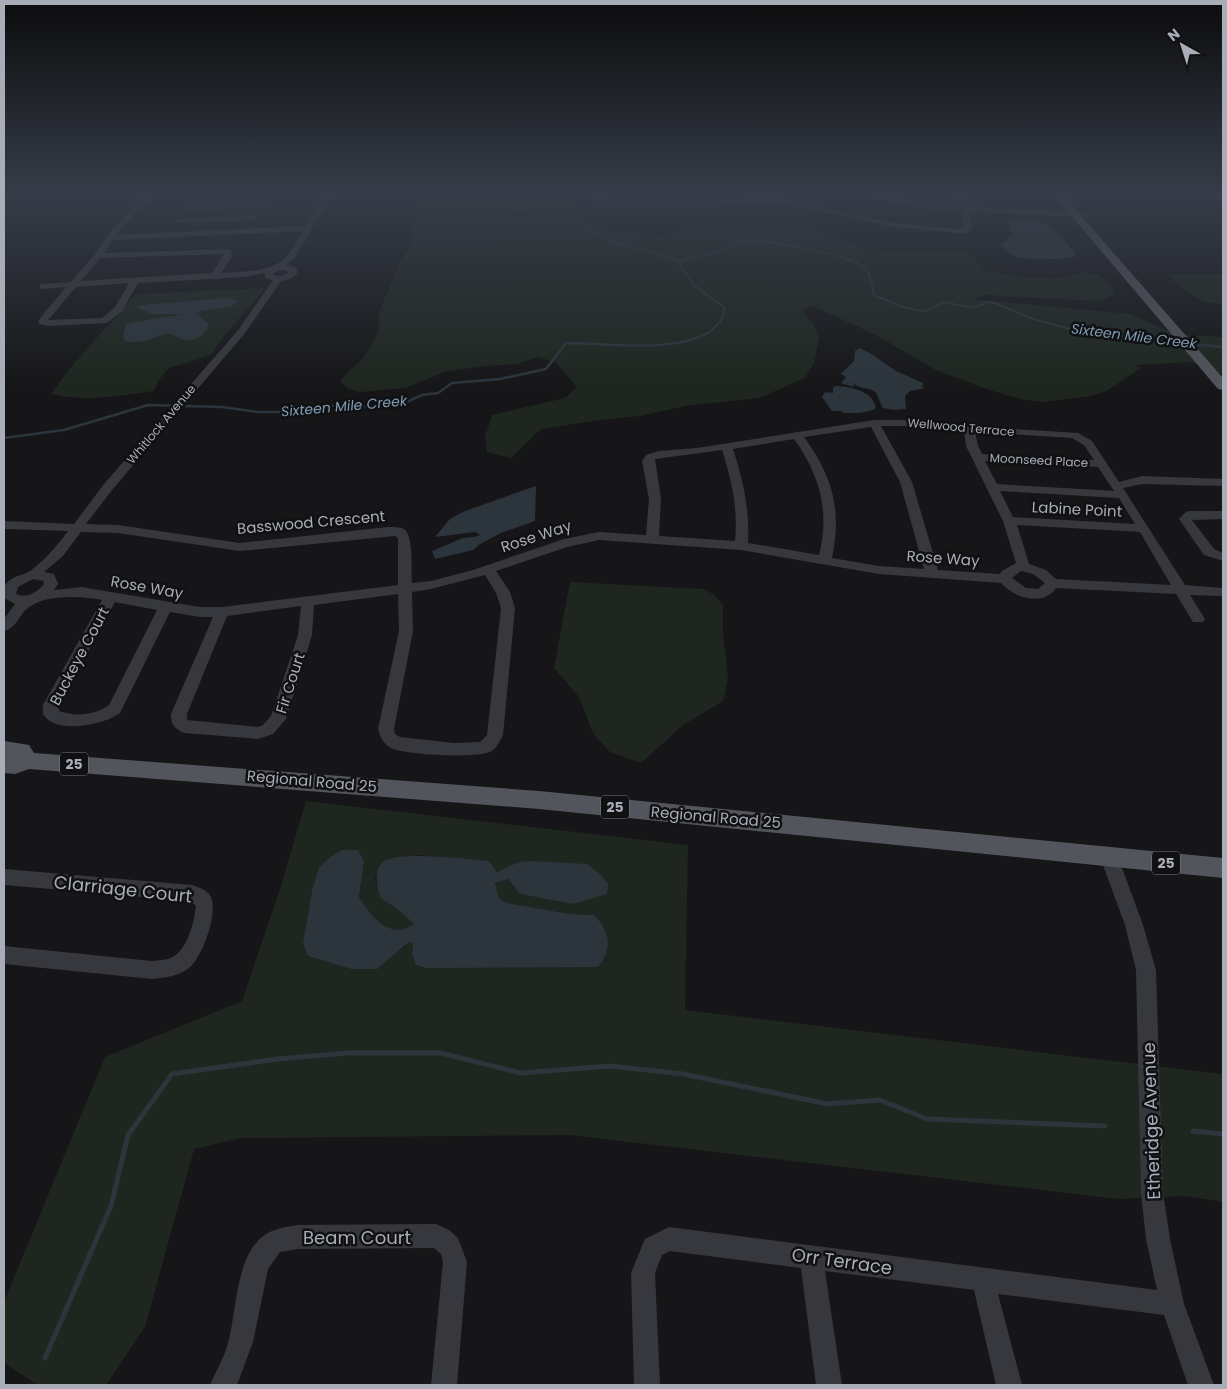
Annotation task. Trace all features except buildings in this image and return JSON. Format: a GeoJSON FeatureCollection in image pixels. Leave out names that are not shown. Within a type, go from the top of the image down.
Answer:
{"type":"FeatureCollection","features":[{"type":"Feature","properties":{"kind":"main road"},"geometry":{"type":"LineString","coordinates":[[1112,259],[1223,386]]}},
{"type":"Feature","properties":{"kind":"main road"},"geometry":{"type":"LineString","coordinates":[[1127,259],[1168,306]]}},
{"type":"Feature","properties":{"kind":"main road","name":"Regional Road 25"},"geometry":{"type":"LineString","coordinates":[[4,749],[22,751],[28,761]]}},
{"type":"Feature","properties":{"kind":"main road","name":"Regional Road 25"},"geometry":{"type":"LineString","coordinates":[[4,766],[15,766],[28,761],[175,770],[530,799],[1223,868]]}},
{"type":"Feature","properties":{"kind":"street"},"geometry":{"type":"LineString","coordinates":[[96,259],[44,319],[44,322],[104,321],[110,318],[127,296],[135,280]]}},
{"type":"Feature","properties":{"kind":"street"},"geometry":{"type":"LineString","coordinates":[[214,276],[226,259]]}},
{"type":"Feature","properties":{"kind":"street","name":"Whitlock Avenue"},"geometry":{"type":"LineString","coordinates":[[33,575],[58,553],[124,468],[242,331],[266,296],[274,274],[289,259]]}},
{"type":"Feature","properties":{"kind":"street","name":"Whitlock Avenue"},"geometry":{"type":"LineString","coordinates":[[274,274],[292,274],[294,272],[292,269],[292,259]]}},
{"type":"Feature","properties":{"kind":"street"},"geometry":{"type":"LineString","coordinates":[[43,286],[244,274],[274,274]]}},
{"type":"Feature","properties":{"kind":"street","name":"Wellwood Terrace"},"geometry":{"type":"LineString","coordinates":[[652,539],[655,499],[648,459],[655,454],[697,451],[874,423],[926,422],[1077,436],[1086,441],[1144,528],[1198,619]]}},
{"type":"Feature","properties":{"kind":"street"},"geometry":{"type":"LineString","coordinates":[[874,423],[906,482],[932,573]]}},
{"type":"Feature","properties":{"kind":"street"},"geometry":{"type":"LineString","coordinates":[[968,427],[972,446],[1009,521],[1024,567]]}},
{"type":"Feature","properties":{"kind":"street"},"geometry":{"type":"LineString","coordinates":[[797,435],[809,451],[819,470],[827,498],[831,527],[825,560]]}},
{"type":"Feature","properties":{"kind":"street"},"geometry":{"type":"LineString","coordinates":[[726,446],[740,488],[743,522],[741,546]]}},
{"type":"Feature","properties":{"kind":"street","name":"Moonseed Place"},"geometry":{"type":"LineString","coordinates":[[977,457],[1101,464]]}},
{"type":"Feature","properties":{"kind":"street"},"geometry":{"type":"LineString","coordinates":[[992,487],[1118,491],[1142,480],[1223,482]]}},
{"type":"Feature","properties":{"kind":"street"},"geometry":{"type":"LineString","coordinates":[[1223,515],[1190,515],[1185,519],[1209,552],[1223,556]]}},
{"type":"Feature","properties":{"kind":"street","name":"Labine Point"},"geometry":{"type":"LineString","coordinates":[[1009,521],[1144,528]]}},
{"type":"Feature","properties":{"kind":"street"},"geometry":{"type":"LineString","coordinates":[[4,526],[77,527]]}},
{"type":"Feature","properties":{"kind":"street","name":"Basswood Crescent"},"geometry":{"type":"LineString","coordinates":[[77,527],[118,529],[240,547],[395,531],[404,537],[406,590]]}},
{"type":"Feature","properties":{"kind":"street","name":"Rose Way"},"geometry":{"type":"LineString","coordinates":[[7,591],[36,598],[81,592],[200,612],[222,612],[406,590],[488,570],[582,538],[608,536],[741,546],[879,570],[1005,579]]}},
{"type":"Feature","properties":{"kind":"street","name":"Whitlock Avenue"},"geometry":{"type":"LineString","coordinates":[[51,581],[58,553]]}},
{"type":"Feature","properties":{"kind":"street"},"geometry":{"type":"LineString","coordinates":[[1052,583],[1046,591],[1030,594],[1017,590],[1005,579],[1010,570],[1024,567],[1041,572],[1052,583],[1223,592]]}},
{"type":"Feature","properties":{"kind":"street"},"geometry":{"type":"LineString","coordinates":[[406,590],[406,630],[386,734],[396,743],[481,749],[492,742],[495,735],[508,620],[506,599],[488,570]]}},
{"type":"Feature","properties":{"kind":"street"},"geometry":{"type":"LineString","coordinates":[[4,616],[7,591],[20,580],[33,575]]}},
{"type":"Feature","properties":{"kind":"street","name":"Rose Way"},"geometry":{"type":"LineString","coordinates":[[33,575],[81,592]]}},
{"type":"Feature","properties":{"kind":"street"},"geometry":{"type":"LineString","coordinates":[[4,626],[10,622],[20,608],[36,598],[51,581]]}},
{"type":"Feature","properties":{"kind":"street","name":"Buckeye Court"},"geometry":{"type":"LineString","coordinates":[[111,597],[51,705],[51,714],[55,716],[93,720],[115,709],[166,606]]}},
{"type":"Feature","properties":{"kind":"street","name":"Fir Court"},"geometry":{"type":"LineString","coordinates":[[222,612],[178,720],[185,727],[258,733],[268,730],[278,719],[305,635],[308,601]]}},
{"type":"Feature","properties":{"kind":"street","name":"Etheridge Avenue"},"geometry":{"type":"LineString","coordinates":[[1109,857],[1134,924],[1146,970],[1152,1193],[1161,1256],[1172,1304],[1201,1385]]}},
{"type":"Feature","properties":{"kind":"street","name":"Clarriage Court"},"geometry":{"type":"LineString","coordinates":[[4,877],[190,893],[197,895],[204,901],[205,908],[192,951],[184,960],[173,967],[152,970],[4,955]]}},
{"type":"Feature","properties":{"kind":"street","name":"Beam Court"},"geometry":{"type":"LineString","coordinates":[[223,1385],[234,1364],[241,1340],[256,1270],[261,1257],[270,1246],[283,1239],[298,1237],[436,1236],[446,1241],[452,1249],[455,1262],[444,1385]]}},
{"type":"Feature","properties":{"kind":"street","name":"Orr Terrace"},"geometry":{"type":"LineString","coordinates":[[647,1385],[643,1273],[653,1248],[657,1244],[670,1239],[1172,1304]]}},
{"type":"Feature","properties":{"kind":"street"},"geometry":{"type":"LineString","coordinates":[[811,1257],[828,1385]]}},
{"type":"Feature","properties":{"kind":"street"},"geometry":{"type":"LineString","coordinates":[[983,1280],[1009,1385]]}},
{"type":"Feature","properties":{"kind":"shaded area"},"geometry":{"type":"Polygon","coordinates":[[[401,259],[976,259],[982,270],[1026,278],[1058,279],[1087,272],[1099,275],[1115,290],[1114,295],[1099,301],[987,295],[970,299],[1130,314],[1171,332],[1184,335],[1223,337],[1223,374],[1191,362],[1136,365],[1134,366],[1142,367],[1107,391],[1091,396],[1042,402],[1020,399],[986,389],[934,369],[874,334],[813,306],[802,310],[814,325],[819,338],[814,363],[805,378],[759,398],[685,406],[640,416],[541,429],[511,458],[487,452],[485,437],[492,415],[565,398],[577,387],[556,362],[537,357],[518,364],[485,366],[444,372],[406,388],[360,392],[348,389],[340,382],[365,356],[379,331],[379,312],[401,259]]]}},
{"type":"Feature","properties":{"kind":"shaded area"},"geometry":{"type":"Polygon","coordinates":[[[1182,273],[1223,274],[1223,304],[1205,301],[1192,296],[1168,275],[1182,273]]]}},
{"type":"Feature","properties":{"kind":"shaded area"},"geometry":{"type":"Polygon","coordinates":[[[266,288],[224,336],[211,355],[169,368],[158,381],[154,391],[90,398],[51,394],[70,368],[136,294],[266,288]]]}},
{"type":"Feature","properties":{"kind":"shaded area"},"geometry":{"type":"Polygon","coordinates":[[[228,298],[238,302],[230,307],[195,312],[209,324],[206,331],[193,340],[185,340],[172,334],[131,342],[125,341],[123,337],[126,324],[184,314],[152,314],[136,307],[141,305],[228,298]]]}},
{"type":"Feature","properties":{"kind":"shaded area"},"geometry":{"type":"Polygon","coordinates":[[[859,348],[870,353],[896,371],[921,382],[924,384],[921,386],[925,388],[910,391],[905,396],[906,409],[894,410],[883,408],[874,391],[858,387],[853,382],[854,387],[841,383],[846,377],[841,374],[854,361],[855,351],[859,348]]]}},
{"type":"Feature","properties":{"kind":"shaded area"},"geometry":{"type":"Polygon","coordinates":[[[835,386],[848,387],[865,393],[874,402],[876,408],[859,413],[832,411],[822,397],[825,392],[833,393],[835,386]]]}},
{"type":"Feature","properties":{"kind":"shaded area"},"geometry":{"type":"Polygon","coordinates":[[[536,486],[535,521],[501,533],[473,550],[435,559],[432,551],[463,538],[480,535],[475,532],[435,537],[450,519],[465,511],[536,486]]]}},
{"type":"Feature","properties":{"kind":"shaded area"},"geometry":{"type":"Polygon","coordinates":[[[570,582],[703,589],[713,594],[723,605],[723,633],[728,678],[723,701],[683,725],[641,763],[610,752],[593,733],[579,697],[554,668],[570,582]]]}},
{"type":"Feature","properties":{"kind":"shaded area"},"geometry":{"type":"Polygon","coordinates":[[[306,801],[688,845],[685,1010],[1223,1074],[1223,1202],[1185,1196],[1118,1199],[569,1135],[241,1138],[194,1149],[145,1327],[106,1385],[38,1385],[4,1363],[4,1302],[105,1057],[242,1001],[281,886],[306,801]],[[418,855],[382,863],[375,877],[380,898],[396,908],[414,924],[405,930],[397,931],[391,930],[378,921],[359,897],[364,861],[312,891],[303,943],[308,956],[351,969],[402,949],[409,942],[413,944],[412,954],[594,915],[570,914],[507,903],[499,898],[495,883],[508,879],[520,894],[573,904],[588,898],[594,898],[505,869],[497,872],[489,861],[418,855]]]}},
{"type":"Feature","properties":{"kind":"shaded area"},"geometry":{"type":"Polygon","coordinates":[[[342,850],[358,850],[364,861],[359,897],[376,919],[389,928],[397,930],[405,929],[414,924],[396,908],[380,898],[377,880],[378,870],[383,862],[390,858],[433,856],[489,861],[497,872],[519,862],[530,861],[587,864],[599,873],[608,884],[607,894],[573,904],[520,894],[508,879],[495,883],[499,898],[507,903],[570,914],[594,915],[603,927],[608,940],[606,954],[598,967],[427,968],[416,965],[412,954],[413,944],[409,942],[377,969],[351,969],[308,956],[303,943],[312,891],[319,868],[329,858],[342,850]]]}},
{"type":"Feature","properties":{"kind":"waterway"},"geometry":{"type":"LineString","coordinates":[[673,259],[681,261]]}},
{"type":"Feature","properties":{"kind":"waterway","name":"Sixteen Mile Creek"},"geometry":{"type":"LineString","coordinates":[[681,261],[685,259]]}},
{"type":"Feature","properties":{"kind":"waterway","name":"Sixteen Mile Creek"},"geometry":{"type":"LineString","coordinates":[[844,259],[866,269],[874,295],[900,306],[921,311],[929,310],[944,302],[969,307],[979,306],[987,302],[995,303],[1033,319],[1090,333]]}},
{"type":"Feature","properties":{"kind":"waterway","name":"Sixteen Mile Creek"},"geometry":{"type":"LineString","coordinates":[[681,261],[679,264],[695,286],[725,308],[721,321],[711,331]]}},
{"type":"Feature","properties":{"kind":"waterway","name":"Sixteen Mile Creek"},"geometry":{"type":"LineString","coordinates":[[4,438],[64,430],[148,405],[222,407],[258,412],[280,412],[318,405],[358,407],[402,404],[422,395],[438,393],[452,383],[500,379],[546,369],[566,343],[660,345],[679,343],[711,331]]}},
{"type":"Feature","properties":{"kind":"waterway","name":"Sixteen Mile Creek"},"geometry":{"type":"LineString","coordinates":[[1079,331],[1182,343]]}},
{"type":"Feature","properties":{"kind":"waterway","name":"Sixteen Mile Creek"},"geometry":{"type":"LineString","coordinates":[[1191,344],[1223,347]]}},
{"type":"Feature","properties":{"kind":"waterway"},"geometry":{"type":"LineString","coordinates":[[45,1358],[111,1206],[128,1135],[172,1074],[278,1059],[347,1053],[441,1053],[521,1073],[610,1066],[683,1074],[828,1104],[880,1100],[927,1119],[1105,1126]]}},
{"type":"Feature","properties":{"kind":"waterway"},"geometry":{"type":"LineString","coordinates":[[1193,1131],[1223,1134]]}}]}
